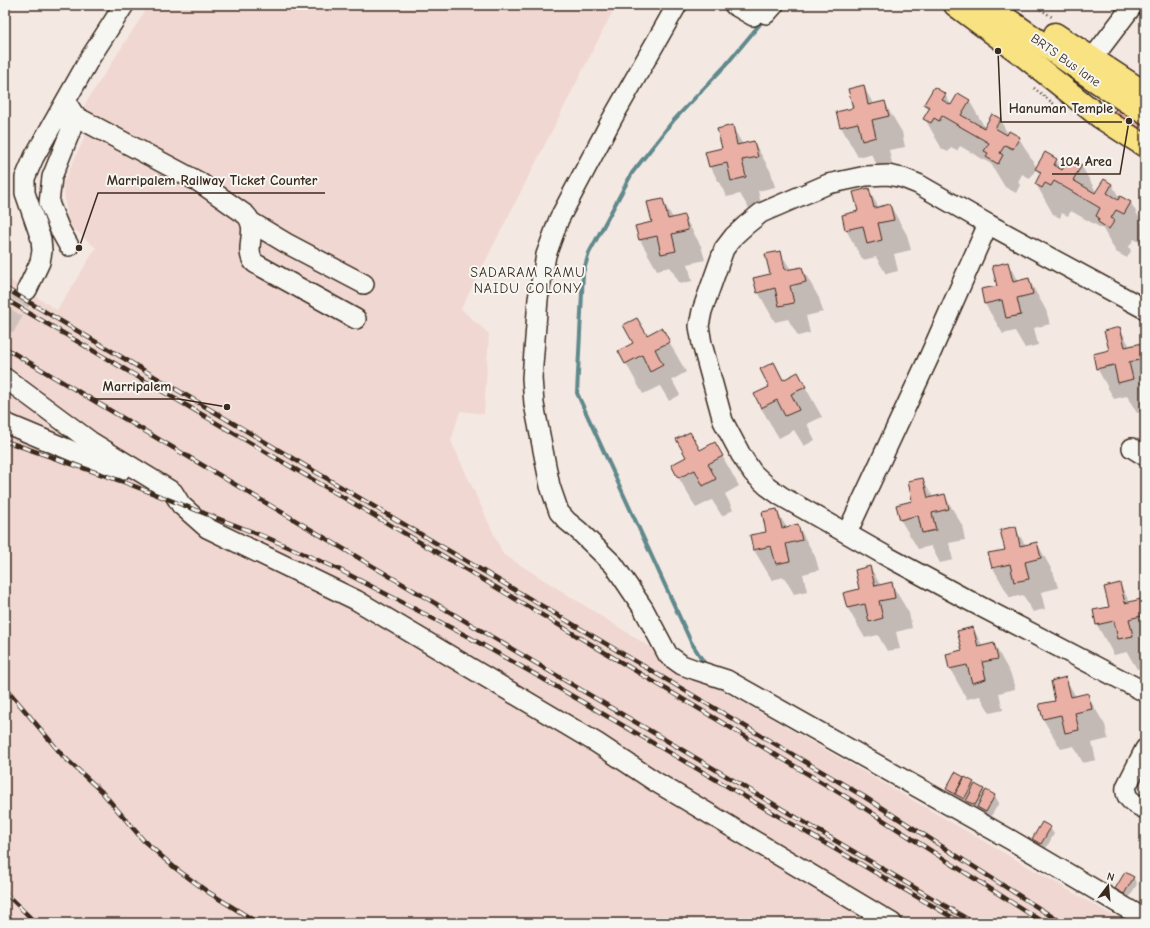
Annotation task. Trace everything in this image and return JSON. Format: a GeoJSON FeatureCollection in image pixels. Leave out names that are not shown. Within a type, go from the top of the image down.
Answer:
{"type":"FeatureCollection","features":[{"type":"Feature","properties":{"kind":"main road"},"geometry":{"type":"LineString","coordinates":[[955,5],[1100,116],[1145,146]]}},
{"type":"Feature","properties":{"kind":"main road","name":"BRTS Bus lane"},"geometry":{"type":"LineString","coordinates":[[987,5],[1118,96],[1145,113]]}},
{"type":"Feature","properties":{"kind":"main road"},"geometry":{"type":"LineString","coordinates":[[1010,5],[1145,93]]}},
{"type":"Feature","properties":{"kind":"street"},"geometry":{"type":"LineString","coordinates":[[27,290],[40,262],[42,251],[41,239],[25,193],[25,178],[46,134],[66,102],[90,58],[124,5]]}},
{"type":"Feature","properties":{"kind":"street"},"geometry":{"type":"LineString","coordinates":[[677,5],[612,119],[559,219],[546,255],[538,299],[532,378],[534,404],[550,486],[559,512],[614,565],[643,608],[668,655],[682,665],[727,680],[1011,840],[1145,919]]}},
{"type":"Feature","properties":{"kind":"street"},"geometry":{"type":"LineString","coordinates":[[734,5],[764,12]]}},
{"type":"Feature","properties":{"kind":"street"},"geometry":{"type":"LineString","coordinates":[[1092,59],[1133,5]]}},
{"type":"Feature","properties":{"kind":"street"},"geometry":{"type":"LineString","coordinates":[[66,102],[75,116],[199,182],[246,215],[252,226],[250,253],[252,260],[258,265],[356,319]]}},
{"type":"Feature","properties":{"kind":"street"},"geometry":{"type":"LineString","coordinates":[[66,102],[71,130],[52,177],[48,202],[60,230],[69,246]]}},
{"type":"Feature","properties":{"kind":"street"},"geometry":{"type":"LineString","coordinates":[[1145,309],[988,224],[918,184],[888,175],[866,176],[828,184],[761,213],[734,236],[724,249],[702,311],[699,326],[702,344],[723,421],[741,455],[754,473],[767,486],[781,496],[888,557],[1145,692]]}},
{"type":"Feature","properties":{"kind":"street"},"geometry":{"type":"LineString","coordinates":[[251,222],[286,243],[364,284]]}},
{"type":"Feature","properties":{"kind":"street"},"geometry":{"type":"LineString","coordinates":[[847,533],[930,355],[988,224]]}},
{"type":"Feature","properties":{"kind":"street"},"geometry":{"type":"LineString","coordinates":[[5,378],[90,441],[173,492],[181,505],[207,528],[356,600],[590,739],[656,782],[892,923]]}},
{"type":"Feature","properties":{"kind":"street"},"geometry":{"type":"LineString","coordinates":[[5,423],[173,492]]}},
{"type":"Feature","properties":{"kind":"street"},"geometry":{"type":"LineString","coordinates":[[1145,749],[1126,786],[1125,792],[1132,802],[1145,809]]}},
{"type":"Feature","properties":{"kind":"shaded area"},"geometry":{"type":"Polygon","coordinates":[[[149,5],[616,5],[461,309],[489,334],[484,414],[460,411],[451,441],[503,554],[680,666],[1126,923],[5,923],[5,277],[57,310],[96,248],[68,224],[63,184],[92,121],[78,115],[149,5]]]}},
{"type":"Feature","properties":{"kind":"building"},"geometry":{"type":"Polygon","coordinates":[[[864,85],[868,105],[885,101],[889,116],[872,120],[876,137],[862,141],[858,123],[840,127],[836,112],[853,108],[848,89],[864,85]]]}},
{"type":"Feature","properties":{"kind":"building"},"geometry":{"type":"Polygon","coordinates":[[[934,87],[946,94],[942,100],[951,105],[958,93],[970,100],[961,115],[984,128],[992,114],[1001,119],[995,128],[1007,135],[1009,131],[1020,137],[1013,149],[1005,145],[1000,153],[1003,155],[998,164],[986,157],[988,153],[984,151],[989,143],[942,116],[939,121],[934,118],[931,123],[923,119],[930,107],[924,104],[934,87]]]}},
{"type":"Feature","properties":{"kind":"building"},"geometry":{"type":"Polygon","coordinates":[[[1117,107],[1145,127],[1145,135],[1113,113],[1117,107]]]}},
{"type":"Feature","properties":{"kind":"building"},"geometry":{"type":"Polygon","coordinates":[[[733,125],[737,145],[754,141],[758,157],[742,160],[746,177],[731,181],[727,163],[709,167],[705,152],[722,148],[717,129],[733,125]]]}},
{"type":"Feature","properties":{"kind":"building"},"geometry":{"type":"Polygon","coordinates":[[[1045,152],[1057,159],[1054,165],[1062,170],[1069,158],[1082,165],[1073,180],[1095,193],[1104,179],[1112,184],[1107,193],[1118,200],[1120,196],[1131,202],[1124,214],[1116,210],[1111,218],[1115,220],[1109,229],[1098,222],[1099,218],[1096,216],[1100,208],[1054,181],[1051,186],[1045,183],[1042,188],[1035,184],[1041,172],[1035,169],[1045,152]]]}},
{"type":"Feature","properties":{"kind":"building"},"geometry":{"type":"Polygon","coordinates":[[[869,188],[874,208],[890,204],[894,220],[878,223],[882,240],[867,244],[863,226],[845,230],[842,215],[858,211],[853,192],[869,188]]]}},
{"type":"Feature","properties":{"kind":"building"},"geometry":{"type":"Polygon","coordinates":[[[663,199],[668,219],[684,215],[688,230],[672,234],[676,251],[661,254],[657,236],[639,240],[635,226],[652,222],[647,202],[663,199]]]}},
{"type":"Feature","properties":{"kind":"building"},"geometry":{"type":"Polygon","coordinates":[[[781,251],[785,270],[802,267],[806,282],[790,286],[794,303],[779,306],[775,288],[757,293],[753,278],[770,274],[765,254],[781,251]]]}},
{"type":"Feature","properties":{"kind":"building"},"geometry":{"type":"Polygon","coordinates":[[[1008,262],[1013,282],[1029,278],[1033,294],[1017,298],[1021,315],[1006,318],[1002,300],[984,304],[981,289],[997,286],[992,266],[1008,262]]]}},
{"type":"Feature","properties":{"kind":"building"},"geometry":{"type":"Polygon","coordinates":[[[637,318],[647,335],[662,327],[670,342],[655,349],[663,365],[650,372],[642,355],[625,364],[618,351],[633,343],[623,325],[637,318]]]}},
{"type":"Feature","properties":{"kind":"building"},"geometry":{"type":"Polygon","coordinates":[[[1120,327],[1125,347],[1142,343],[1145,359],[1129,362],[1133,379],[1118,383],[1114,365],[1096,369],[1093,354],[1109,350],[1104,331],[1120,327]]]}},
{"type":"Feature","properties":{"kind":"building"},"geometry":{"type":"Polygon","coordinates":[[[774,362],[783,380],[798,372],[806,387],[791,394],[799,410],[785,416],[777,400],[761,408],[754,394],[769,387],[760,369],[774,362]]]}},
{"type":"Feature","properties":{"kind":"building"},"geometry":{"type":"Polygon","coordinates":[[[690,432],[700,450],[715,442],[723,456],[708,464],[716,479],[703,486],[695,470],[678,478],[671,465],[686,457],[676,439],[690,432]]]}},
{"type":"Feature","properties":{"kind":"building"},"geometry":{"type":"Polygon","coordinates":[[[923,478],[928,498],[945,494],[949,509],[932,513],[936,530],[922,533],[918,515],[900,520],[896,505],[912,501],[908,481],[923,478]]]}},
{"type":"Feature","properties":{"kind":"building"},"geometry":{"type":"Polygon","coordinates":[[[777,509],[782,528],[798,524],[802,540],[786,544],[790,561],[776,564],[771,546],[753,550],[750,535],[766,532],[762,512],[777,509]]]}},
{"type":"Feature","properties":{"kind":"building"},"geometry":{"type":"Polygon","coordinates":[[[1016,526],[1020,546],[1037,542],[1041,558],[1025,562],[1029,579],[1014,582],[1010,564],[992,568],[988,553],[1005,550],[1000,530],[1016,526]]]}},
{"type":"Feature","properties":{"kind":"building"},"geometry":{"type":"Polygon","coordinates":[[[870,566],[875,586],[892,582],[895,598],[879,601],[883,618],[869,622],[865,604],[847,608],[843,593],[859,589],[855,570],[870,566]]]}},
{"type":"Feature","properties":{"kind":"building"},"geometry":{"type":"Polygon","coordinates":[[[1120,583],[1125,603],[1141,599],[1145,615],[1129,619],[1133,636],[1118,639],[1114,621],[1096,625],[1093,610],[1109,607],[1104,587],[1120,583]]]}},
{"type":"Feature","properties":{"kind":"building"},"geometry":{"type":"Polygon","coordinates":[[[973,627],[978,647],[994,643],[998,659],[982,662],[986,679],[972,683],[967,665],[949,669],[946,654],[962,650],[957,631],[973,627]]]}},
{"type":"Feature","properties":{"kind":"building"},"geometry":{"type":"Polygon","coordinates":[[[1066,677],[1071,697],[1088,693],[1092,709],[1075,713],[1079,730],[1065,733],[1061,715],[1043,719],[1039,704],[1055,701],[1051,681],[1066,677]]]}},
{"type":"Feature","properties":{"kind":"building"},"geometry":{"type":"Polygon","coordinates":[[[955,772],[964,777],[955,794],[946,789],[955,772]]]}},
{"type":"Feature","properties":{"kind":"building"},"geometry":{"type":"Polygon","coordinates":[[[965,777],[974,782],[964,799],[955,794],[965,777]]]}},
{"type":"Feature","properties":{"kind":"building"},"geometry":{"type":"Polygon","coordinates":[[[975,784],[984,789],[975,805],[966,801],[975,784]]]}},
{"type":"Feature","properties":{"kind":"building"},"geometry":{"type":"Polygon","coordinates":[[[986,790],[995,795],[986,812],[977,807],[986,790]]]}},
{"type":"Feature","properties":{"kind":"building"},"geometry":{"type":"Polygon","coordinates":[[[1042,822],[1051,827],[1041,844],[1032,839],[1042,822]]]}},
{"type":"Feature","properties":{"kind":"building"},"geometry":{"type":"Polygon","coordinates":[[[1125,872],[1134,877],[1124,894],[1115,889],[1125,872]]]}},
{"type":"Feature","properties":{"kind":"waterway"},"geometry":{"type":"LineString","coordinates":[[705,664],[691,642],[577,393],[583,273],[589,253],[632,173],[673,121],[725,66],[765,18]]}},
{"type":"Feature","properties":{"kind":"tunnel"},"geometry":{"type":"LineString","coordinates":[[5,328],[27,290]]}},
{"type":"Feature","properties":{"kind":"railway"},"geometry":{"type":"LineString","coordinates":[[5,288],[863,796],[1062,923]]}},
{"type":"Feature","properties":{"kind":"railway"},"geometry":{"type":"LineString","coordinates":[[5,299],[462,567],[858,804],[1044,923]]}},
{"type":"Feature","properties":{"kind":"railway"},"geometry":{"type":"LineString","coordinates":[[5,348],[974,923]]}},
{"type":"Feature","properties":{"kind":"railway"},"geometry":{"type":"LineString","coordinates":[[5,441],[121,481],[268,538],[338,569],[465,635],[538,676],[962,923]]}},
{"type":"Feature","properties":{"kind":"railway"},"geometry":{"type":"LineString","coordinates":[[5,687],[63,756],[102,792],[144,841],[175,868],[208,892],[258,923]]}},
{"type":"Feature","properties":{"kind":"railway"},"geometry":{"type":"LineString","coordinates":[[5,893],[36,923]]}},
{"type":"Feature","properties":{"kind":"place","name":"Hanuman Temple"},"geometry":{"type":"Point","coordinates":[998,51]}},
{"type":"Feature","properties":{"kind":"place","name":"104 Area"},"geometry":{"type":"Point","coordinates":[1129,121]}},
{"type":"Feature","properties":{"kind":"place","name":"Marripalem Railway Ticket Counter"},"geometry":{"type":"Point","coordinates":[79,248]}},
{"type":"Feature","properties":{"kind":"place","name":"Marripalem"},"geometry":{"type":"Point","coordinates":[227,407]}},
{"type":"Feature","properties":{"kind":"district","name":"SADARAM RAMU NAIDU COLONY"},"geometry":{"type":"Point","coordinates":[528,280]}}]}
